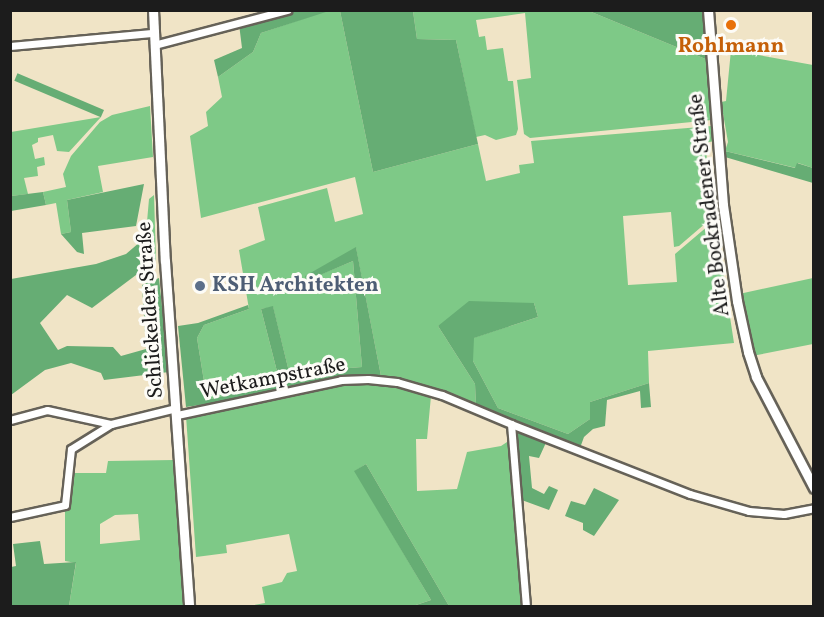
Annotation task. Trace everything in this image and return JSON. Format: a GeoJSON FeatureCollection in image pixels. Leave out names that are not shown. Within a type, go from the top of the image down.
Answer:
{"type":"FeatureCollection","features":[{"type":"Feature","properties":{"kind":"main road","name":"Schlickelder Straße"},"geometry":{"type":"LineString","coordinates":[[153,10],[165,261],[189,606]]}},
{"type":"Feature","properties":{"kind":"main road","name":"Alte Bockradener Straße"},"geometry":{"type":"LineString","coordinates":[[708,10],[723,205],[743,332],[756,377],[813,488]]}},
{"type":"Feature","properties":{"kind":"street"},"geometry":{"type":"LineString","coordinates":[[154,45],[287,10]]}},
{"type":"Feature","properties":{"kind":"street"},"geometry":{"type":"LineString","coordinates":[[10,46],[154,33]]}},
{"type":"Feature","properties":{"kind":"street","name":"Wetkampstraße"},"geometry":{"type":"LineString","coordinates":[[111,424],[341,380],[368,379],[397,382],[442,395],[690,494],[749,512],[784,514],[813,508]]}},
{"type":"Feature","properties":{"kind":"street"},"geometry":{"type":"LineString","coordinates":[[10,420],[47,410],[111,424]]}},
{"type":"Feature","properties":{"kind":"street"},"geometry":{"type":"LineString","coordinates":[[10,517],[65,505],[71,449],[111,424]]}},
{"type":"Feature","properties":{"kind":"street"},"geometry":{"type":"LineString","coordinates":[[512,424],[526,606]]}},
{"type":"Feature","properties":{"kind":"green space"},"geometry":{"type":"Polygon","coordinates":[[[329,10],[340,11],[373,172],[478,144],[486,181],[520,173],[519,165],[534,163],[531,141],[712,126],[714,141],[705,143],[714,216],[679,246],[674,247],[671,212],[623,216],[628,285],[677,282],[675,254],[715,220],[734,343],[648,351],[649,383],[590,402],[590,419],[568,434],[498,408],[473,361],[473,338],[538,317],[534,303],[438,326],[475,384],[476,406],[441,390],[381,376],[356,248],[307,280],[353,261],[362,367],[337,369],[291,380],[273,307],[261,309],[280,383],[207,400],[197,338],[204,325],[249,309],[239,250],[265,240],[258,207],[327,188],[335,222],[363,214],[355,177],[201,218],[190,136],[208,126],[206,112],[222,97],[218,77],[253,52],[261,33],[329,10]]]}},
{"type":"Feature","properties":{"kind":"green space"},"geometry":{"type":"Polygon","coordinates":[[[293,11],[329,11],[261,33],[253,52],[218,77],[214,60],[242,48],[239,24],[293,11]]]}},
{"type":"Feature","properties":{"kind":"green space"},"geometry":{"type":"Polygon","coordinates":[[[340,11],[413,11],[417,39],[456,40],[478,144],[373,172],[340,11]]]}},
{"type":"Feature","properties":{"kind":"green space"},"geometry":{"type":"Polygon","coordinates":[[[413,11],[589,11],[708,60],[712,120],[530,138],[524,134],[517,80],[531,78],[525,13],[476,20],[479,37],[485,36],[487,50],[503,48],[508,81],[513,81],[518,129],[516,135],[496,140],[485,135],[476,137],[456,40],[417,39],[413,11]]]}},
{"type":"Feature","properties":{"kind":"green space"},"geometry":{"type":"Polygon","coordinates":[[[589,11],[705,11],[708,60],[589,11]]]}},
{"type":"Feature","properties":{"kind":"green space"},"geometry":{"type":"Polygon","coordinates":[[[731,50],[813,65],[813,168],[798,163],[796,168],[725,151],[728,142],[721,102],[726,101],[731,50]]]}},
{"type":"Feature","properties":{"kind":"green space"},"geometry":{"type":"Polygon","coordinates":[[[17,73],[104,110],[101,117],[14,81],[17,73]]]}},
{"type":"Feature","properties":{"kind":"green space"},"geometry":{"type":"Polygon","coordinates":[[[150,106],[153,157],[98,166],[103,192],[67,200],[71,232],[61,234],[56,203],[46,205],[43,192],[66,187],[63,174],[71,156],[100,122],[112,115],[150,106]]]}},
{"type":"Feature","properties":{"kind":"green space"},"geometry":{"type":"Polygon","coordinates":[[[101,117],[69,152],[57,151],[53,135],[38,138],[38,142],[32,145],[35,159],[44,157],[45,165],[37,167],[38,176],[24,178],[28,194],[11,196],[11,132],[101,117]]]}},
{"type":"Feature","properties":{"kind":"green space"},"geometry":{"type":"Polygon","coordinates":[[[725,151],[795,168],[797,163],[813,168],[813,183],[725,157],[725,151]]]}},
{"type":"Feature","properties":{"kind":"green space"},"geometry":{"type":"Polygon","coordinates":[[[144,184],[136,226],[82,233],[84,254],[77,252],[61,234],[71,232],[67,200],[144,184]]]}},
{"type":"Feature","properties":{"kind":"green space"},"geometry":{"type":"Polygon","coordinates":[[[43,192],[46,205],[11,211],[11,196],[43,192]]]}},
{"type":"Feature","properties":{"kind":"green space"},"geometry":{"type":"Polygon","coordinates":[[[154,195],[156,260],[140,242],[146,233],[149,199],[154,195]]]}},
{"type":"Feature","properties":{"kind":"green space"},"geometry":{"type":"Polygon","coordinates":[[[140,242],[156,260],[92,308],[67,295],[40,323],[58,350],[67,346],[113,347],[121,356],[146,349],[142,285],[159,278],[169,372],[104,380],[101,373],[71,363],[45,370],[11,395],[11,279],[96,264],[126,254],[140,242]]]}},
{"type":"Feature","properties":{"kind":"green space"},"geometry":{"type":"Polygon","coordinates":[[[356,247],[381,376],[339,379],[208,407],[207,404],[186,407],[178,326],[198,323],[248,305],[249,309],[204,325],[197,338],[207,400],[280,383],[261,309],[273,306],[291,380],[337,369],[362,367],[353,261],[306,281],[305,276],[356,247]]]}},
{"type":"Feature","properties":{"kind":"green space"},"geometry":{"type":"Polygon","coordinates":[[[813,278],[813,344],[752,356],[739,294],[813,278]]]}},
{"type":"Feature","properties":{"kind":"green space"},"geometry":{"type":"Polygon","coordinates":[[[469,301],[534,303],[538,317],[474,338],[473,361],[498,408],[568,434],[590,419],[590,402],[649,383],[651,407],[641,408],[640,391],[607,400],[605,426],[593,429],[584,437],[580,448],[549,436],[539,458],[529,456],[532,488],[544,494],[549,486],[558,490],[549,510],[519,499],[514,432],[517,425],[476,406],[475,384],[438,326],[469,301]]]}},
{"type":"Feature","properties":{"kind":"green space"},"geometry":{"type":"Polygon","coordinates":[[[367,381],[396,384],[431,396],[427,439],[416,439],[417,491],[457,489],[467,452],[501,446],[510,440],[524,606],[449,606],[366,464],[355,471],[431,600],[413,606],[249,606],[265,603],[262,587],[282,582],[287,573],[297,571],[289,534],[226,545],[227,553],[196,557],[186,416],[341,382],[367,381]]]}},
{"type":"Feature","properties":{"kind":"green space"},"geometry":{"type":"Polygon","coordinates":[[[174,460],[185,606],[69,606],[76,563],[65,561],[65,508],[70,473],[106,473],[108,461],[174,460]],[[138,514],[115,515],[100,524],[100,544],[140,540],[138,514]]]}},
{"type":"Feature","properties":{"kind":"green space"},"geometry":{"type":"Polygon","coordinates":[[[366,464],[449,606],[413,606],[431,600],[354,471],[366,464]]]}},
{"type":"Feature","properties":{"kind":"green space"},"geometry":{"type":"Polygon","coordinates":[[[594,488],[619,500],[594,536],[583,530],[583,523],[565,516],[571,501],[585,505],[594,488]]]}},
{"type":"Feature","properties":{"kind":"green space"},"geometry":{"type":"Polygon","coordinates":[[[40,541],[44,564],[76,562],[69,606],[11,606],[11,567],[16,566],[13,544],[40,541]]]}},
{"type":"Feature","properties":{"kind":"place","name":"Rohlmann"},"geometry":{"type":"Point","coordinates":[731,25]}},
{"type":"Feature","properties":{"kind":"place","name":"KSH Architekten"},"geometry":{"type":"Point","coordinates":[200,286]}}]}
